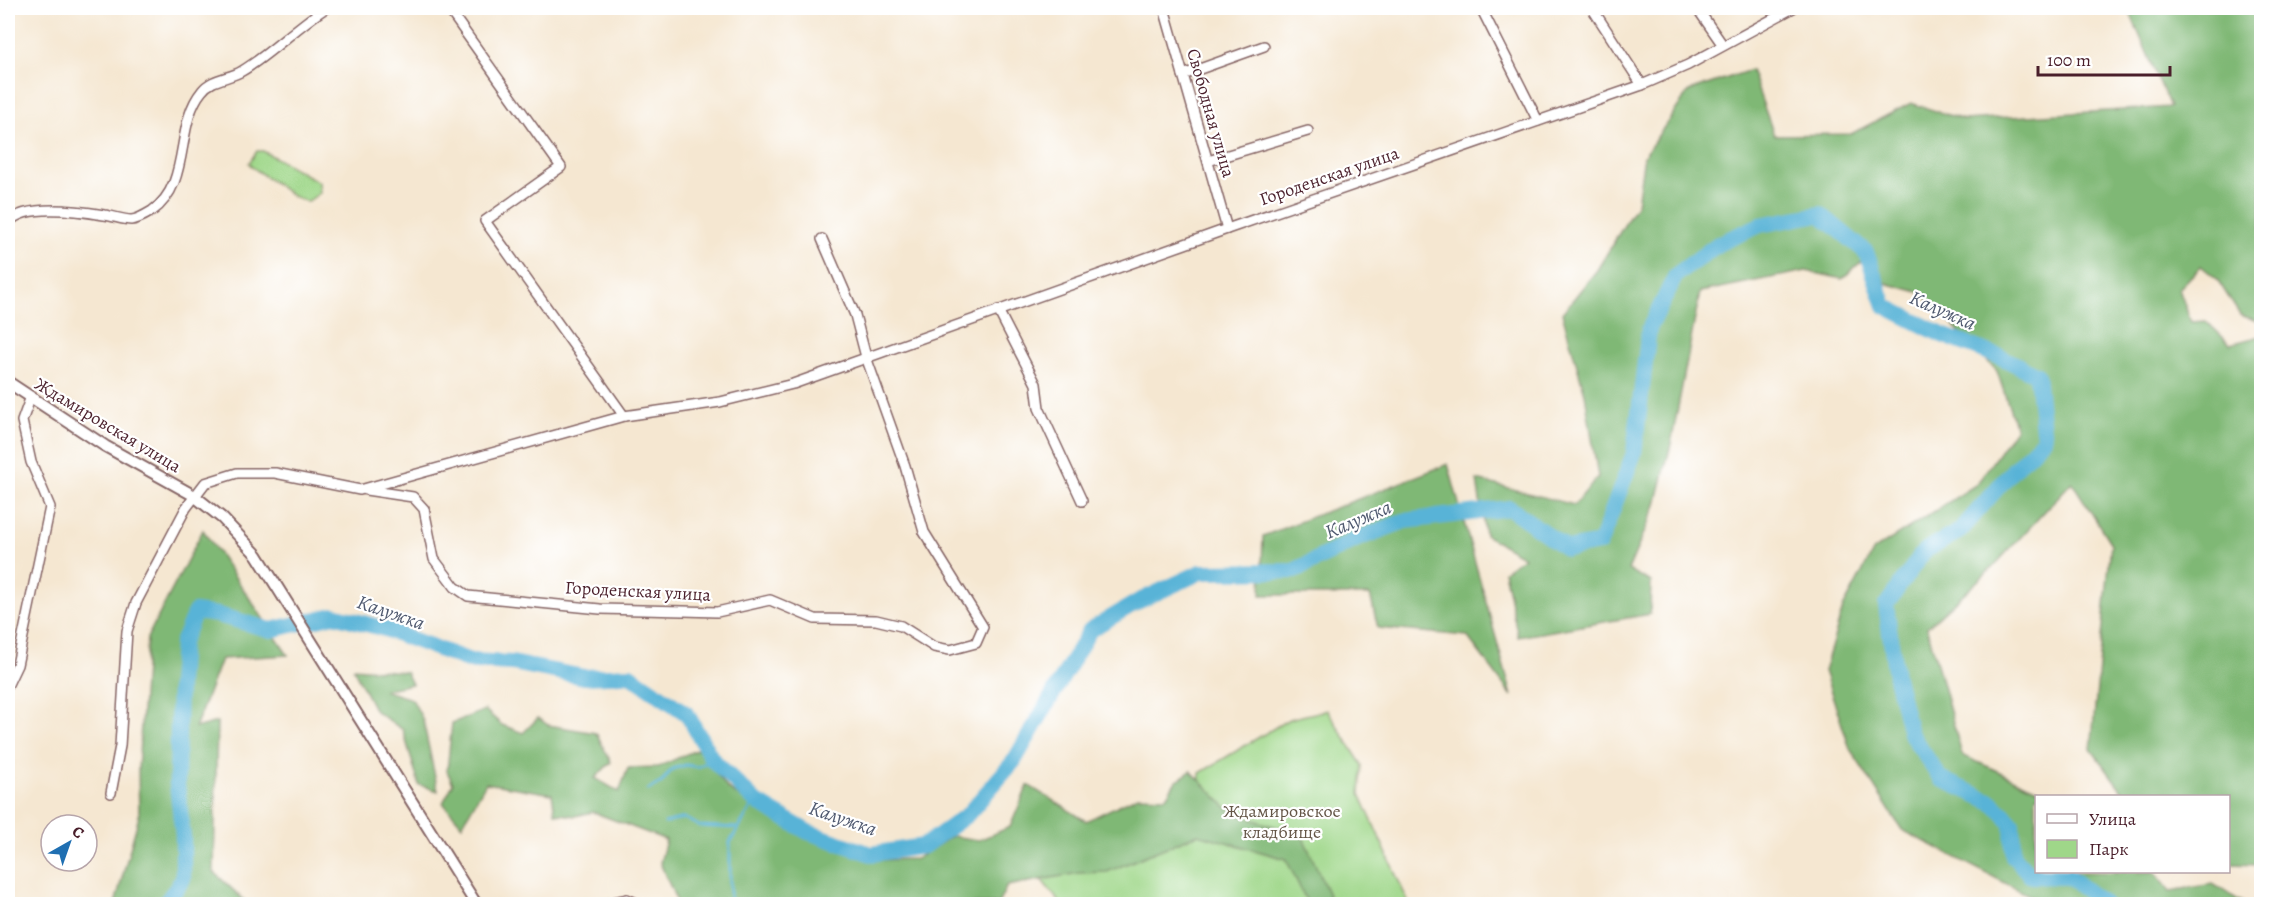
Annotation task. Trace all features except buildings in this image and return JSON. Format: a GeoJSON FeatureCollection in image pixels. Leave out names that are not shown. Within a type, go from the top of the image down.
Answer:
{"type":"FeatureCollection","features":[{"type":"Feature","properties":{"kind":"main road","name":"Ждамировская улица"},"geometry":{"type":"LineString","coordinates":[[8,382],[30,399],[105,446],[194,495],[222,518],[257,555],[476,904]]}},
{"type":"Feature","properties":{"kind":"street"},"geometry":{"type":"LineString","coordinates":[[8,223],[12,218],[34,210],[102,215],[133,221],[153,210],[176,178],[191,111],[203,89],[212,82],[241,72],[326,8]]}},
{"type":"Feature","properties":{"kind":"street"},"geometry":{"type":"LineString","coordinates":[[448,8],[561,167],[485,221],[624,416]]}},
{"type":"Feature","properties":{"kind":"street","name":"Свободная улица"},"geometry":{"type":"LineString","coordinates":[[1164,8],[1227,229]]}},
{"type":"Feature","properties":{"kind":"street"},"geometry":{"type":"LineString","coordinates":[[1481,8],[1538,121]]}},
{"type":"Feature","properties":{"kind":"street"},"geometry":{"type":"LineString","coordinates":[[1592,8],[1642,85]]}},
{"type":"Feature","properties":{"kind":"street"},"geometry":{"type":"LineString","coordinates":[[1697,8],[1722,44]]}},
{"type":"Feature","properties":{"kind":"street","name":"Городенская улица"},"geometry":{"type":"LineString","coordinates":[[360,490],[624,416],[720,402],[793,384],[1227,229],[1642,85],[1688,65],[1722,44],[1793,8]]}},
{"type":"Feature","properties":{"kind":"street"},"geometry":{"type":"LineString","coordinates":[[1183,75],[1264,46]]}},
{"type":"Feature","properties":{"kind":"street"},"geometry":{"type":"LineString","coordinates":[[1208,161],[1308,131]]}},
{"type":"Feature","properties":{"kind":"street","name":"Городенская улица"},"geometry":{"type":"LineString","coordinates":[[194,495],[205,483],[237,473],[275,473],[360,490],[413,497],[424,509],[434,559],[455,587],[468,596],[600,609],[717,612],[770,600],[815,619],[876,620],[901,626],[934,647],[950,650],[968,647],[980,638],[983,627],[924,532],[905,466],[866,357],[855,315],[822,238]]}},
{"type":"Feature","properties":{"kind":"street"},"geometry":{"type":"LineString","coordinates":[[998,310],[1036,384],[1038,408],[1082,501]]}},
{"type":"Feature","properties":{"kind":"street"},"geometry":{"type":"LineString","coordinates":[[8,684],[17,665],[50,507],[31,462],[22,421],[30,399]]}},
{"type":"Feature","properties":{"kind":"street","name":"Ждамировская улица"},"geometry":{"type":"LineString","coordinates":[[111,793],[120,746],[127,631],[136,603],[194,495]]}},
{"type":"Feature","properties":{"kind":"street"},"geometry":{"type":"LineString","coordinates":[[603,904],[627,899],[639,904]]}},
{"type":"Feature","properties":{"kind":"green space"},"geometry":{"type":"Polygon","coordinates":[[[2128,8],[2261,8],[2261,322],[2240,315],[2217,279],[2201,266],[2179,289],[2191,322],[2206,321],[2230,344],[2261,336],[2261,865],[2230,864],[2230,795],[2125,795],[2091,749],[2111,544],[2072,482],[1992,568],[1927,627],[1962,755],[2051,795],[2035,795],[2035,873],[2156,873],[2170,891],[2213,884],[2245,904],[2046,904],[1902,830],[1850,749],[1824,671],[1843,608],[1874,550],[1977,484],[2016,428],[1997,371],[1922,293],[1885,283],[1872,252],[1842,279],[1806,271],[1700,292],[1671,444],[1656,505],[1628,570],[1651,582],[1650,614],[1518,637],[1504,571],[1524,557],[1485,535],[1477,480],[1574,505],[1598,477],[1585,394],[1562,313],[1597,270],[1637,204],[1644,156],[1689,91],[1751,70],[1774,135],[1851,134],[1911,103],[1964,120],[2170,107],[2128,8]]]}},
{"type":"Feature","properties":{"kind":"green space"},"geometry":{"type":"Polygon","coordinates":[[[257,151],[263,151],[319,182],[320,193],[307,202],[293,196],[252,167],[249,163],[257,151]]]}},
{"type":"Feature","properties":{"kind":"green space"},"geometry":{"type":"Polygon","coordinates":[[[1448,464],[1512,696],[1467,636],[1378,628],[1370,595],[1261,595],[1263,536],[1448,464]]]}},
{"type":"Feature","properties":{"kind":"green space"},"geometry":{"type":"Polygon","coordinates":[[[203,530],[288,655],[221,659],[195,728],[217,722],[214,872],[248,904],[115,904],[139,816],[138,769],[147,638],[203,530]]]}},
{"type":"Feature","properties":{"kind":"green space"},"geometry":{"type":"Polygon","coordinates":[[[353,668],[406,672],[412,684],[383,690],[412,699],[423,720],[438,791],[419,785],[403,730],[375,711],[353,668]]]}},
{"type":"Feature","properties":{"kind":"green space"},"geometry":{"type":"Polygon","coordinates":[[[485,710],[502,725],[523,733],[538,718],[548,725],[596,733],[611,762],[595,778],[619,792],[628,768],[658,767],[698,749],[728,789],[785,826],[869,860],[916,859],[952,836],[979,840],[1010,827],[1028,785],[1086,821],[1138,796],[1166,797],[1176,781],[1191,771],[1232,813],[1302,835],[1329,895],[1325,904],[1308,904],[1286,859],[1198,834],[1107,872],[1079,873],[1007,886],[998,904],[678,904],[660,863],[666,840],[593,812],[575,816],[555,813],[552,794],[486,783],[462,825],[443,803],[453,784],[447,771],[452,723],[485,710]]]}},
{"type":"Feature","properties":{"kind":"green space","name":"Ждамировское кладбище"},"geometry":{"type":"Polygon","coordinates":[[[1327,710],[1362,765],[1360,794],[1409,904],[1061,904],[1040,878],[1197,818],[1200,773],[1289,719],[1327,710]]]}},
{"type":"Feature","properties":{"kind":"waterway","name":"Калужка"},"geometry":{"type":"LineString","coordinates":[[165,904],[183,879],[183,836],[177,784],[179,684],[182,643],[195,612],[218,615],[271,630],[334,615],[385,629],[470,661],[512,663],[584,677],[630,675],[687,714],[712,759],[755,801],[808,832],[871,854],[924,846],[967,815],[1014,761],[1090,630],[1137,602],[1201,572],[1294,571],[1357,539],[1405,521],[1510,508],[1567,549],[1600,543],[1634,453],[1649,329],[1676,275],[1718,244],[1760,225],[1820,214],[1866,252],[1885,306],[1942,335],[2003,358],[2037,375],[2044,439],[2014,469],[1960,531],[1924,551],[1886,605],[1896,677],[1910,733],[1941,779],[1992,802],[2012,823],[2013,856],[2031,876],[2069,877],[2104,904]]}},
{"type":"Feature","properties":{"kind":"waterway"},"geometry":{"type":"LineString","coordinates":[[648,790],[662,782],[672,769],[686,765],[698,767],[712,759]]}},
{"type":"Feature","properties":{"kind":"waterway"},"geometry":{"type":"LineString","coordinates":[[730,904],[730,842],[755,801]]}},
{"type":"Feature","properties":{"kind":"waterway"},"geometry":{"type":"LineString","coordinates":[[665,823],[684,818],[699,826],[738,828]]}}]}
